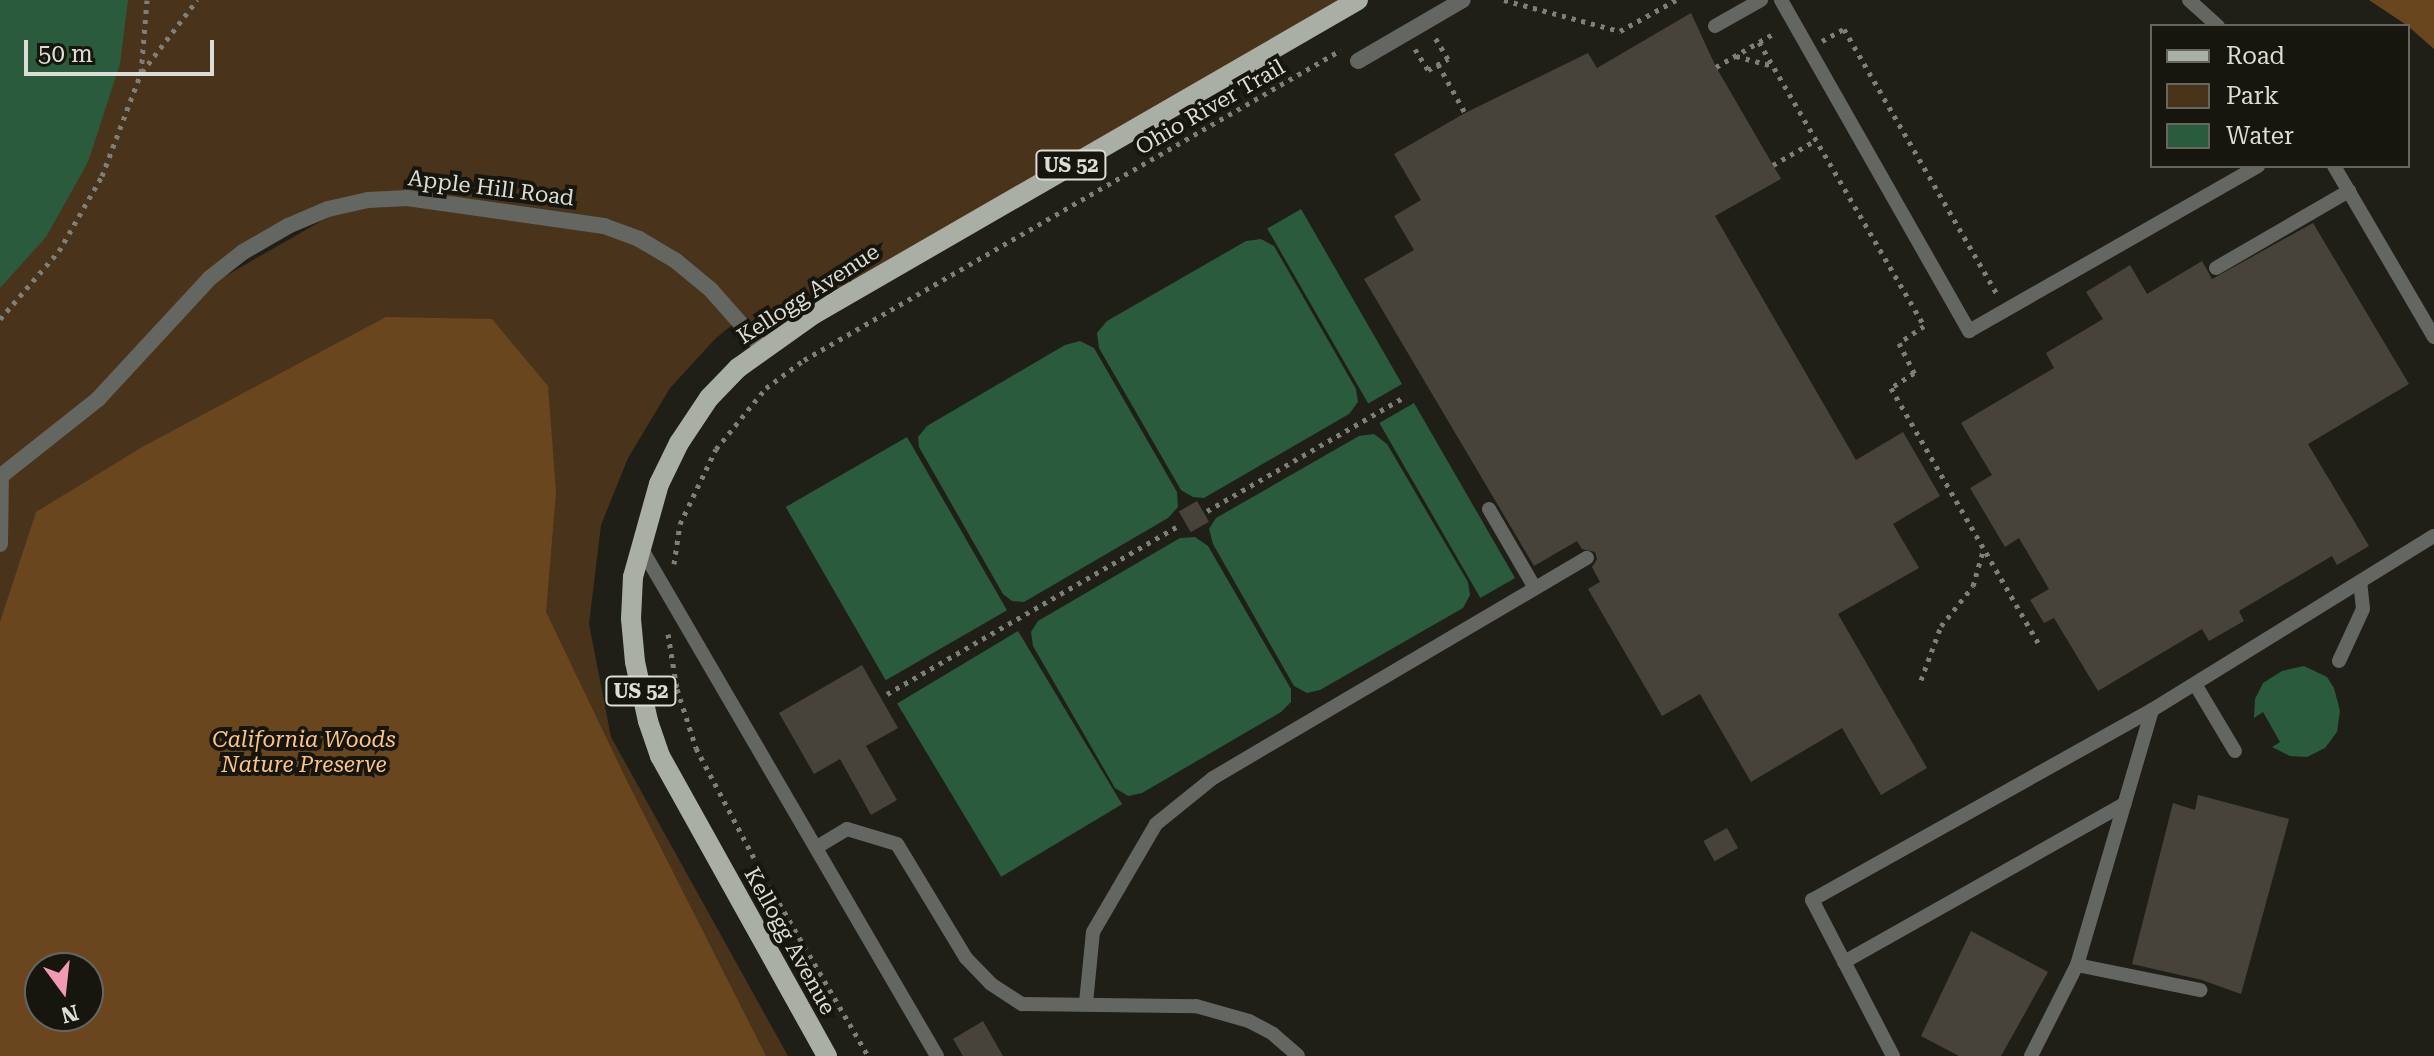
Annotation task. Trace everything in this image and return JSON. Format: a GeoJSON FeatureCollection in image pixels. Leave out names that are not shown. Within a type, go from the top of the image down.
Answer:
{"type":"FeatureCollection","features":[{"type":"Feature","properties":{"kind":"main road","name":"Kellogg Avenue"},"geometry":{"type":"LineString","coordinates":[[827,1056],[660,756],[648,721],[635,662],[631,619],[640,546],[659,484],[679,443],[709,398],[763,349],[814,314],[1358,0]]}},
{"type":"Feature","properties":{"kind":"street"},"geometry":{"type":"LineString","coordinates":[[1358,61],[1463,0]]}},
{"type":"Feature","properties":{"kind":"street","name":"Apple Hill Road"},"geometry":{"type":"LineString","coordinates":[[0,544],[0,476],[98,399],[192,295],[243,252],[288,226],[328,209],[368,200],[407,198],[577,220],[628,235],[676,261],[711,290],[763,349]]}},
{"type":"Feature","properties":{"kind":"lane"},"geometry":{"type":"LineString","coordinates":[[1715,26],[1761,0]]}},
{"type":"Feature","properties":{"kind":"lane"},"geometry":{"type":"LineString","coordinates":[[1781,0],[1969,331],[2254,168]]}},
{"type":"Feature","properties":{"kind":"lane"},"geometry":{"type":"LineString","coordinates":[[2189,0],[2216,24]]}},
{"type":"Feature","properties":{"kind":"lane"},"geometry":{"type":"LineString","coordinates":[[2335,168],[2434,337]]}},
{"type":"Feature","properties":{"kind":"lane"},"geometry":{"type":"LineString","coordinates":[[2216,268],[2349,191]]}},
{"type":"Feature","properties":{"kind":"lane"},"geometry":{"type":"LineString","coordinates":[[1489,509],[1535,588]]}},
{"type":"Feature","properties":{"kind":"lane"},"geometry":{"type":"LineString","coordinates":[[1893,1056],[1812,900],[2152,710],[2434,536]]}},
{"type":"Feature","properties":{"kind":"lane"},"geometry":{"type":"LineString","coordinates":[[640,546],[937,1056]]}},
{"type":"Feature","properties":{"kind":"lane"},"geometry":{"type":"LineString","coordinates":[[1086,1003],[1093,932],[1156,824],[1213,778],[1587,558]]}},
{"type":"Feature","properties":{"kind":"lane"},"geometry":{"type":"LineString","coordinates":[[2339,661],[2363,609],[2360,582]]}},
{"type":"Feature","properties":{"kind":"lane"},"geometry":{"type":"LineString","coordinates":[[2195,684],[2235,751]]}},
{"type":"Feature","properties":{"kind":"lane"},"geometry":{"type":"LineString","coordinates":[[2031,1056],[2077,965],[2152,710]]}},
{"type":"Feature","properties":{"kind":"lane"},"geometry":{"type":"LineString","coordinates":[[1844,962],[2124,804]]}},
{"type":"Feature","properties":{"kind":"lane"},"geometry":{"type":"LineString","coordinates":[[817,847],[847,829],[897,844],[966,958],[991,984],[1022,1004],[1196,1006],[1219,1010],[1273,1034],[1298,1056]]}},
{"type":"Feature","properties":{"kind":"lane"},"geometry":{"type":"LineString","coordinates":[[2077,965],[2200,990]]}},
{"type":"Feature","properties":{"kind":"path"},"geometry":{"type":"LineString","coordinates":[[0,319],[59,251],[102,176],[141,73],[147,0]]}},
{"type":"Feature","properties":{"kind":"path"},"geometry":{"type":"LineString","coordinates":[[141,73],[197,0]]}},
{"type":"Feature","properties":{"kind":"path"},"geometry":{"type":"LineString","coordinates":[[1504,0],[1620,31],[1676,0]]}},
{"type":"Feature","properties":{"kind":"path"},"geometry":{"type":"LineString","coordinates":[[1405,33],[1428,70],[1448,59],[1426,22]]}},
{"type":"Feature","properties":{"kind":"path"},"geometry":{"type":"LineString","coordinates":[[1821,42],[1844,29],[2006,310]]}},
{"type":"Feature","properties":{"kind":"path"},"geometry":{"type":"LineString","coordinates":[[1716,67],[1773,34]]}},
{"type":"Feature","properties":{"kind":"path"},"geometry":{"type":"LineString","coordinates":[[1759,42],[1924,326],[1899,343],[1914,373],[1891,388],[2039,644]]}},
{"type":"Feature","properties":{"kind":"path","name":"Ohio River Trail"},"geometry":{"type":"LineString","coordinates":[[804,360],[1348,45]]}},
{"type":"Feature","properties":{"kind":"path"},"geometry":{"type":"LineString","coordinates":[[1735,56],[1774,67]]}},
{"type":"Feature","properties":{"kind":"path"},"geometry":{"type":"LineString","coordinates":[[1438,64],[1465,113]]}},
{"type":"Feature","properties":{"kind":"path"},"geometry":{"type":"LineString","coordinates":[[1773,165],[1816,140]]}},
{"type":"Feature","properties":{"kind":"path"},"geometry":{"type":"LineString","coordinates":[[1207,511],[1406,396]]}},
{"type":"Feature","properties":{"kind":"path"},"geometry":{"type":"LineString","coordinates":[[887,694],[1176,527]]}},
{"type":"Feature","properties":{"kind":"path"},"geometry":{"type":"LineString","coordinates":[[1921,680],[1941,626],[1973,586],[1984,549]]}},
{"type":"Feature","properties":{"kind":"green space","name":"California Woods Nature Preserve"},"geometry":{"type":"Polygon","coordinates":[[[0,0],[1358,0],[763,349],[737,321],[716,338],[670,388],[628,458],[601,525],[589,624],[611,737],[788,1056],[0,1056],[0,0]],[[344,208],[288,226],[194,294],[344,208]]]}},
{"type":"Feature","properties":{"kind":"green space"},"geometry":{"type":"Polygon","coordinates":[[[2369,0],[2434,0],[2434,49],[2410,28],[2410,24],[2405,24],[2369,0]]]}},
{"type":"Feature","properties":{"kind":"green space","name":"California Woods Nature Preserve"},"geometry":{"type":"Polygon","coordinates":[[[386,317],[492,319],[548,386],[556,492],[546,612],[626,779],[766,1056],[0,1056],[0,622],[36,512],[144,446],[386,317]]]}},
{"type":"Feature","properties":{"kind":"water"},"geometry":{"type":"Polygon","coordinates":[[[0,0],[128,0],[120,64],[88,162],[46,237],[0,288],[0,0]]]}},
{"type":"Feature","properties":{"kind":"water"},"geometry":{"type":"Polygon","coordinates":[[[1301,209],[1402,384],[1368,403],[1267,228],[1301,209]]]}},
{"type":"Feature","properties":{"kind":"water"},"geometry":{"type":"Polygon","coordinates":[[[1261,239],[1274,246],[1356,389],[1358,402],[1349,414],[1204,498],[1193,497],[1181,490],[1099,348],[1097,333],[1107,321],[1246,241],[1261,239]]]}},
{"type":"Feature","properties":{"kind":"water"},"geometry":{"type":"Polygon","coordinates":[[[1080,341],[1094,348],[1177,492],[1178,507],[1168,518],[1024,602],[1012,601],[1003,594],[919,447],[918,437],[927,426],[1065,345],[1080,341]]]}},
{"type":"Feature","properties":{"kind":"water"},"geometry":{"type":"Polygon","coordinates":[[[1414,403],[1515,578],[1480,598],[1379,423],[1414,403]]]}},
{"type":"Feature","properties":{"kind":"water"},"geometry":{"type":"Polygon","coordinates":[[[1374,434],[1387,444],[1468,582],[1470,595],[1463,608],[1320,690],[1307,693],[1294,686],[1213,544],[1209,529],[1216,518],[1359,436],[1374,434]]]}},
{"type":"Feature","properties":{"kind":"water"},"geometry":{"type":"Polygon","coordinates":[[[907,437],[1007,610],[886,680],[786,507],[907,437]]]}},
{"type":"Feature","properties":{"kind":"water"},"geometry":{"type":"Polygon","coordinates":[[[1195,537],[1208,546],[1291,689],[1291,702],[1281,712],[1142,793],[1128,796],[1115,788],[1033,646],[1031,632],[1038,621],[1180,538],[1195,537]]]}},
{"type":"Feature","properties":{"kind":"water"},"geometry":{"type":"Polygon","coordinates":[[[1018,631],[1122,804],[1001,877],[897,704],[1018,631]]]}},
{"type":"Feature","properties":{"kind":"water"},"geometry":{"type":"Polygon","coordinates":[[[2304,666],[2327,677],[2334,688],[2340,711],[2337,732],[2325,748],[2307,757],[2290,756],[2272,747],[2280,742],[2263,712],[2254,718],[2255,699],[2263,683],[2282,671],[2304,666]]]}},
{"type":"Feature","properties":{"kind":"building"},"geometry":{"type":"Polygon","coordinates":[[[1691,13],[1716,67],[1781,179],[1715,216],[1856,460],[1903,432],[1940,496],[1893,524],[1919,568],[1838,614],[1927,768],[1881,795],[1842,728],[1751,782],[1700,694],[1662,716],[1588,589],[1600,582],[1592,567],[1597,559],[1595,552],[1582,549],[1577,541],[1534,566],[1364,279],[1414,250],[1394,216],[1421,200],[1394,154],[1465,113],[1588,53],[1597,68],[1691,13]]]}},
{"type":"Feature","properties":{"kind":"building"},"geometry":{"type":"Polygon","coordinates":[[[2313,223],[2409,384],[2308,444],[2369,546],[2337,565],[2332,556],[2239,611],[2244,621],[2209,641],[2202,629],[2098,691],[2054,618],[2044,623],[2030,600],[2049,589],[2019,538],[2005,547],[1970,488],[1992,475],[1961,423],[2054,368],[2046,353],[2103,319],[2086,292],[2130,265],[2147,294],[2202,261],[2212,279],[2313,223]]]}},
{"type":"Feature","properties":{"kind":"building"},"geometry":{"type":"Polygon","coordinates":[[[1197,501],[1209,522],[1191,532],[1179,512],[1197,501]]]}},
{"type":"Feature","properties":{"kind":"building"},"geometry":{"type":"Polygon","coordinates":[[[862,665],[898,728],[866,746],[897,800],[871,815],[840,759],[814,774],[779,713],[862,665]]]}},
{"type":"Feature","properties":{"kind":"building"},"geometry":{"type":"Polygon","coordinates":[[[2198,795],[2289,819],[2241,994],[2202,980],[2132,964],[2173,803],[2195,810],[2198,795]]]}},
{"type":"Feature","properties":{"kind":"building"},"geometry":{"type":"Polygon","coordinates":[[[1727,828],[1738,848],[1715,861],[1703,841],[1727,828]]]}},
{"type":"Feature","properties":{"kind":"building"},"geometry":{"type":"Polygon","coordinates":[[[1971,931],[2048,972],[2001,1056],[1959,1056],[1921,1036],[1971,931]]]}},
{"type":"Feature","properties":{"kind":"building"},"geometry":{"type":"Polygon","coordinates":[[[983,1021],[1003,1056],[963,1056],[953,1039],[983,1021]]]}}]}
